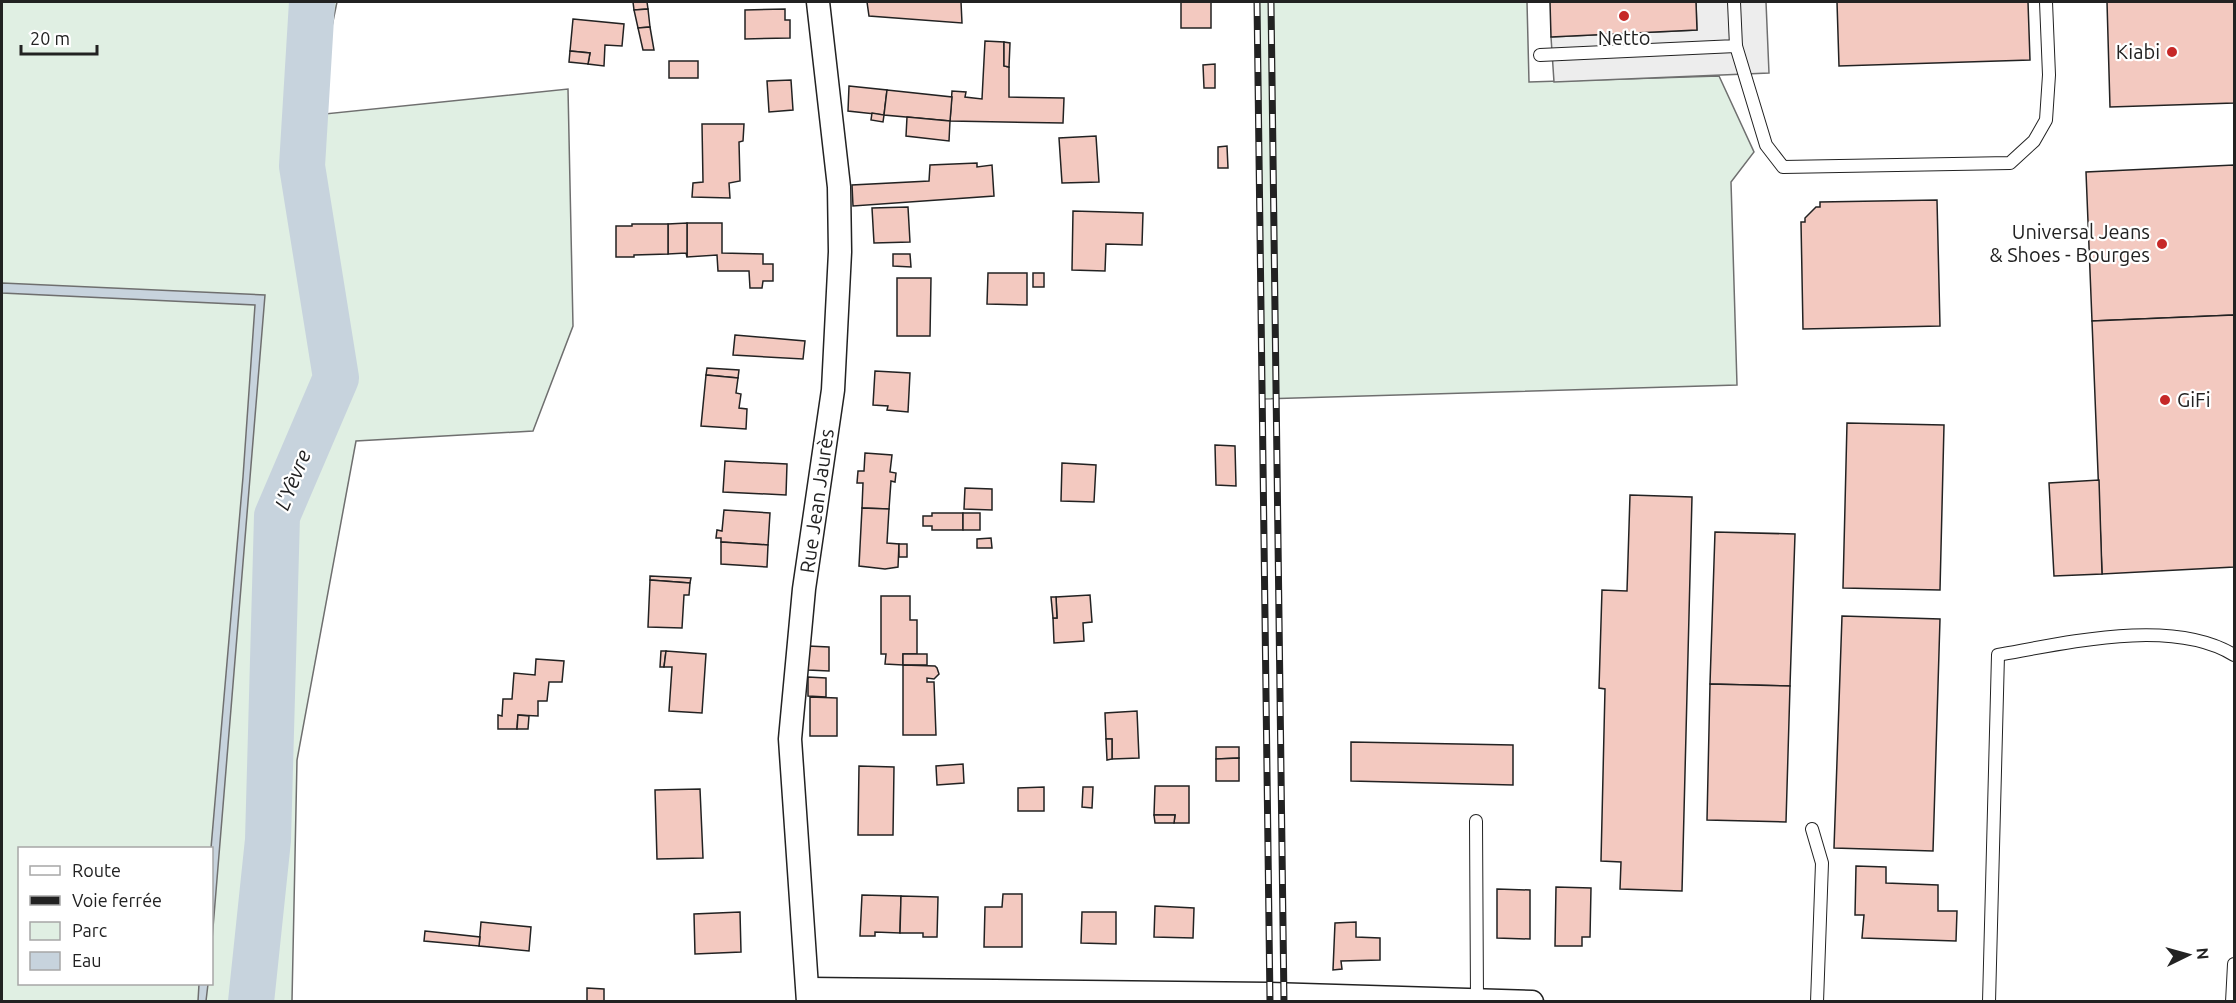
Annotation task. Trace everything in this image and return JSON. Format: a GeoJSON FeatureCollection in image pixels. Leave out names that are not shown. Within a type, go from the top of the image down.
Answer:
{"type":"FeatureCollection","features":[{"type":"Feature","properties":{"kind":"street","name":"Rue Jean Jaurès"},"geometry":{"type":"LineString","coordinates":[[808,995],[790,739],[804,589],[833,390],[840,252],[839,188],[818,2]]}},
{"type":"Feature","properties":{"kind":"street"},"geometry":{"type":"LineString","coordinates":[[808,995],[1270,994],[1532,1002]]}},
{"type":"Feature","properties":{"kind":"lane"},"geometry":{"type":"LineString","coordinates":[[1734,2],[1736,46],[1766,145],[1783,166],[2010,163],[2034,141],[2046,120],[2049,75],[2046,2]]}},
{"type":"Feature","properties":{"kind":"lane"},"geometry":{"type":"LineString","coordinates":[[1540,55],[1736,46]]}},
{"type":"Feature","properties":{"kind":"lane"},"geometry":{"type":"LineString","coordinates":[[1989,1002],[1998,656],[2074,641],[2133,635],[2187,639],[2227,650],[2235,655]]}},
{"type":"Feature","properties":{"kind":"lane"},"geometry":{"type":"LineString","coordinates":[[1476,821],[1477,1000]]}},
{"type":"Feature","properties":{"kind":"lane"},"geometry":{"type":"LineString","coordinates":[[1812,829],[1822,863],[1817,1002]]}},
{"type":"Feature","properties":{"kind":"lane"},"geometry":{"type":"LineString","coordinates":[[2232,1002],[2235,964]]}},
{"type":"Feature","properties":{"kind":"green space"},"geometry":{"type":"Polygon","coordinates":[[[2,2],[337,2],[323,70],[325,114],[568,89],[573,326],[533,431],[356,441],[297,760],[292,1001],[2,1002],[2,2]]]}},
{"type":"Feature","properties":{"kind":"green space"},"geometry":{"type":"Polygon","coordinates":[[[1257,2],[1527,2],[1529,82],[1719,76],[1754,152],[1731,182],[1737,385],[1263,399],[1257,2]]]}},
{"type":"Feature","properties":{"kind":"shaded area"},"geometry":{"type":"Polygon","coordinates":[[[1696,2],[1766,2],[1769,73],[1554,82],[1551,37],[1697,30],[1696,2]]]}},
{"type":"Feature","properties":{"kind":"water"},"geometry":{"type":"Polygon","coordinates":[[[2,283],[265,295],[213,928],[213,847],[211,847],[243,477],[255,305],[2,293],[2,283]]]}},
{"type":"Feature","properties":{"kind":"water"},"geometry":{"type":"Polygon","coordinates":[[[199,985],[208,985],[206,1001],[198,1001],[199,985]]]}},
{"type":"Feature","properties":{"kind":"building"},"geometry":{"type":"Polygon","coordinates":[[[633,2],[647,2],[648,9],[634,10],[633,2]]]}},
{"type":"Feature","properties":{"kind":"building"},"geometry":{"type":"Polygon","coordinates":[[[867,2],[961,2],[962,23],[869,16],[867,2]]]}},
{"type":"Feature","properties":{"kind":"building"},"geometry":{"type":"Polygon","coordinates":[[[1181,2],[1211,2],[1211,28],[1181,28],[1181,2]]]}},
{"type":"Feature","properties":{"kind":"building","name":"Netto"},"geometry":{"type":"Polygon","coordinates":[[[1550,2],[1696,2],[1697,30],[1551,37],[1550,2]]]}},
{"type":"Feature","properties":{"kind":"building"},"geometry":{"type":"Polygon","coordinates":[[[1837,2],[2028,2],[2030,60],[1839,66],[1837,2]]]}},
{"type":"Feature","properties":{"kind":"building","name":"Kiabi"},"geometry":{"type":"Polygon","coordinates":[[[2107,2],[2234,2],[2234,103],[2110,107],[2107,2]]]}},
{"type":"Feature","properties":{"kind":"building"},"geometry":{"type":"Polygon","coordinates":[[[648,9],[650,27],[638,28],[634,10],[648,9]]]}},
{"type":"Feature","properties":{"kind":"building"},"geometry":{"type":"Polygon","coordinates":[[[785,9],[785,20],[790,20],[790,38],[745,39],[745,10],[785,9]]]}},
{"type":"Feature","properties":{"kind":"building"},"geometry":{"type":"Polygon","coordinates":[[[573,19],[624,24],[622,46],[605,45],[604,66],[588,64],[590,53],[570,51],[573,19]]]}},
{"type":"Feature","properties":{"kind":"building"},"geometry":{"type":"Polygon","coordinates":[[[650,27],[654,50],[643,50],[638,28],[650,27]]]}},
{"type":"Feature","properties":{"kind":"building"},"geometry":{"type":"Polygon","coordinates":[[[985,41],[1004,42],[1004,66],[1009,67],[1009,97],[1064,98],[1063,123],[950,121],[952,91],[966,92],[965,97],[982,99],[985,41]]]}},
{"type":"Feature","properties":{"kind":"building"},"geometry":{"type":"Polygon","coordinates":[[[1004,42],[1010,43],[1009,67],[1004,66],[1004,42]]]}},
{"type":"Feature","properties":{"kind":"building"},"geometry":{"type":"Polygon","coordinates":[[[570,51],[590,53],[588,64],[569,62],[570,51]]]}},
{"type":"Feature","properties":{"kind":"building"},"geometry":{"type":"Polygon","coordinates":[[[669,61],[698,61],[698,78],[669,78],[669,61]]]}},
{"type":"Feature","properties":{"kind":"building"},"geometry":{"type":"Polygon","coordinates":[[[1215,64],[1215,88],[1204,88],[1203,65],[1215,64]]]}},
{"type":"Feature","properties":{"kind":"building"},"geometry":{"type":"Polygon","coordinates":[[[791,80],[793,110],[769,112],[767,81],[791,80]]]}},
{"type":"Feature","properties":{"kind":"building"},"geometry":{"type":"Polygon","coordinates":[[[849,86],[887,90],[884,115],[848,111],[849,86]]]}},
{"type":"Feature","properties":{"kind":"building"},"geometry":{"type":"Polygon","coordinates":[[[887,90],[952,97],[950,121],[884,115],[887,90]]]}},
{"type":"Feature","properties":{"kind":"building"},"geometry":{"type":"Polygon","coordinates":[[[872,113],[884,115],[883,122],[871,120],[872,113]]]}},
{"type":"Feature","properties":{"kind":"building"},"geometry":{"type":"Polygon","coordinates":[[[907,117],[950,121],[949,141],[906,136],[907,117]]]}},
{"type":"Feature","properties":{"kind":"building"},"geometry":{"type":"Polygon","coordinates":[[[702,124],[744,124],[743,141],[739,142],[740,181],[729,183],[730,198],[692,197],[693,183],[703,182],[702,124]]]}},
{"type":"Feature","properties":{"kind":"building"},"geometry":{"type":"Polygon","coordinates":[[[1096,136],[1099,182],[1062,183],[1059,138],[1096,136]]]}},
{"type":"Feature","properties":{"kind":"building"},"geometry":{"type":"Polygon","coordinates":[[[1227,146],[1228,168],[1218,168],[1218,147],[1227,146]]]}},
{"type":"Feature","properties":{"kind":"building"},"geometry":{"type":"Polygon","coordinates":[[[977,163],[977,167],[992,165],[994,196],[853,206],[852,185],[929,181],[930,165],[977,163]]]}},
{"type":"Feature","properties":{"kind":"building","name":"Universal Jeans & Shoes - Bourges"},"geometry":{"type":"Polygon","coordinates":[[[2234,165],[2234,315],[2092,321],[2086,172],[2234,165]]]}},
{"type":"Feature","properties":{"kind":"building"},"geometry":{"type":"Polygon","coordinates":[[[1937,200],[1940,326],[1803,329],[1801,222],[1805,222],[1805,218],[1816,207],[1820,207],[1820,202],[1937,200]]]}},
{"type":"Feature","properties":{"kind":"building"},"geometry":{"type":"Polygon","coordinates":[[[908,207],[910,242],[874,243],[872,208],[908,207]]]}},
{"type":"Feature","properties":{"kind":"building"},"geometry":{"type":"Polygon","coordinates":[[[1073,211],[1143,213],[1142,245],[1106,244],[1105,271],[1072,270],[1073,211]]]}},
{"type":"Feature","properties":{"kind":"building"},"geometry":{"type":"Polygon","coordinates":[[[687,223],[722,223],[722,253],[763,254],[763,264],[773,264],[773,281],[763,281],[762,288],[750,288],[749,271],[718,271],[717,255],[687,257],[687,223]]]}},
{"type":"Feature","properties":{"kind":"building"},"geometry":{"type":"Polygon","coordinates":[[[687,223],[687,257],[686,253],[668,254],[668,224],[687,223]]]}},
{"type":"Feature","properties":{"kind":"building"},"geometry":{"type":"Polygon","coordinates":[[[632,224],[668,224],[668,254],[616,257],[616,226],[632,226],[632,224]]]}},
{"type":"Feature","properties":{"kind":"building"},"geometry":{"type":"Polygon","coordinates":[[[893,254],[910,254],[911,267],[893,266],[893,254]]]}},
{"type":"Feature","properties":{"kind":"building"},"geometry":{"type":"Polygon","coordinates":[[[988,273],[1027,273],[1027,305],[987,304],[988,273]]]}},
{"type":"Feature","properties":{"kind":"building"},"geometry":{"type":"Polygon","coordinates":[[[1033,273],[1044,273],[1044,287],[1033,287],[1033,273]]]}},
{"type":"Feature","properties":{"kind":"building"},"geometry":{"type":"Polygon","coordinates":[[[897,278],[931,278],[930,336],[897,336],[897,278]]]}},
{"type":"Feature","properties":{"kind":"building","name":"GiFi"},"geometry":{"type":"Polygon","coordinates":[[[2234,315],[2234,567],[2102,574],[2092,321],[2234,315]]]}},
{"type":"Feature","properties":{"kind":"building"},"geometry":{"type":"Polygon","coordinates":[[[735,335],[805,341],[803,359],[733,355],[735,335]]]}},
{"type":"Feature","properties":{"kind":"building"},"geometry":{"type":"Polygon","coordinates":[[[707,368],[739,370],[738,378],[706,375],[707,368]]]}},
{"type":"Feature","properties":{"kind":"building"},"geometry":{"type":"Polygon","coordinates":[[[875,371],[910,373],[908,412],[887,410],[888,406],[873,405],[875,371]]]}},
{"type":"Feature","properties":{"kind":"building"},"geometry":{"type":"Polygon","coordinates":[[[706,375],[738,378],[736,393],[741,394],[739,408],[747,409],[746,429],[701,426],[706,375]]]}},
{"type":"Feature","properties":{"kind":"building"},"geometry":{"type":"Polygon","coordinates":[[[1847,423],[1944,425],[1940,590],[1843,588],[1847,423]]]}},
{"type":"Feature","properties":{"kind":"building"},"geometry":{"type":"Polygon","coordinates":[[[1215,445],[1235,446],[1236,486],[1216,485],[1215,445]]]}},
{"type":"Feature","properties":{"kind":"building"},"geometry":{"type":"Polygon","coordinates":[[[865,453],[892,455],[890,472],[896,473],[895,482],[891,481],[889,509],[862,508],[863,483],[857,483],[858,471],[864,471],[865,453]]]}},
{"type":"Feature","properties":{"kind":"building"},"geometry":{"type":"Polygon","coordinates":[[[725,461],[787,464],[786,495],[723,492],[725,461]]]}},
{"type":"Feature","properties":{"kind":"building"},"geometry":{"type":"Polygon","coordinates":[[[1062,463],[1096,465],[1094,502],[1061,501],[1062,463]]]}},
{"type":"Feature","properties":{"kind":"building"},"geometry":{"type":"Polygon","coordinates":[[[2099,480],[2102,574],[2054,576],[2049,483],[2099,480]]]}},
{"type":"Feature","properties":{"kind":"building"},"geometry":{"type":"Polygon","coordinates":[[[965,488],[992,489],[992,510],[964,509],[965,488]]]}},
{"type":"Feature","properties":{"kind":"building"},"geometry":{"type":"Polygon","coordinates":[[[1630,495],[1692,497],[1682,891],[1620,889],[1621,862],[1601,861],[1605,689],[1599,688],[1602,590],[1627,591],[1630,495]]]}},
{"type":"Feature","properties":{"kind":"building"},"geometry":{"type":"Polygon","coordinates":[[[862,508],[889,509],[887,543],[899,544],[898,567],[885,569],[859,566],[862,508]]]}},
{"type":"Feature","properties":{"kind":"building"},"geometry":{"type":"Polygon","coordinates":[[[724,510],[770,513],[768,545],[721,542],[721,538],[716,538],[717,530],[722,531],[724,510]]]}},
{"type":"Feature","properties":{"kind":"building"},"geometry":{"type":"Polygon","coordinates":[[[932,513],[963,513],[963,530],[932,530],[932,526],[923,526],[923,516],[932,516],[932,513]]]}},
{"type":"Feature","properties":{"kind":"building"},"geometry":{"type":"Polygon","coordinates":[[[963,513],[980,513],[980,530],[963,530],[963,513]]]}},
{"type":"Feature","properties":{"kind":"building"},"geometry":{"type":"Polygon","coordinates":[[[1715,532],[1795,534],[1790,686],[1710,684],[1715,532]]]}},
{"type":"Feature","properties":{"kind":"building"},"geometry":{"type":"Polygon","coordinates":[[[991,538],[992,548],[977,548],[977,539],[991,538]]]}},
{"type":"Feature","properties":{"kind":"building"},"geometry":{"type":"Polygon","coordinates":[[[721,542],[768,545],[767,567],[721,564],[721,542]]]}},
{"type":"Feature","properties":{"kind":"building"},"geometry":{"type":"Polygon","coordinates":[[[899,544],[907,544],[907,557],[899,557],[899,544]]]}},
{"type":"Feature","properties":{"kind":"building"},"geometry":{"type":"Polygon","coordinates":[[[650,576],[691,578],[690,583],[650,580],[650,576]]]}},
{"type":"Feature","properties":{"kind":"building"},"geometry":{"type":"Polygon","coordinates":[[[650,580],[690,583],[689,595],[684,595],[682,628],[648,627],[650,580]]]}},
{"type":"Feature","properties":{"kind":"building"},"geometry":{"type":"Polygon","coordinates":[[[1090,595],[1092,622],[1083,623],[1084,641],[1054,643],[1053,618],[1057,618],[1056,597],[1090,595]]]}},
{"type":"Feature","properties":{"kind":"building"},"geometry":{"type":"Polygon","coordinates":[[[881,596],[910,596],[910,620],[917,620],[917,654],[903,654],[903,665],[885,664],[886,654],[881,654],[881,596]]]}},
{"type":"Feature","properties":{"kind":"building"},"geometry":{"type":"Polygon","coordinates":[[[1051,597],[1056,597],[1057,618],[1053,618],[1051,597]]]}},
{"type":"Feature","properties":{"kind":"building"},"geometry":{"type":"Polygon","coordinates":[[[1842,616],[1940,619],[1933,851],[1834,848],[1842,616]]]}},
{"type":"Feature","properties":{"kind":"building"},"geometry":{"type":"Polygon","coordinates":[[[808,646],[829,647],[829,671],[808,670],[808,646]]]}},
{"type":"Feature","properties":{"kind":"building"},"geometry":{"type":"Polygon","coordinates":[[[661,651],[666,651],[664,667],[660,667],[661,651]]]}},
{"type":"Feature","properties":{"kind":"building"},"geometry":{"type":"Polygon","coordinates":[[[666,651],[706,654],[702,713],[669,711],[672,667],[664,667],[666,651]]]}},
{"type":"Feature","properties":{"kind":"building"},"geometry":{"type":"Polygon","coordinates":[[[903,654],[927,654],[927,665],[903,665],[903,654]]]}},
{"type":"Feature","properties":{"kind":"building"},"geometry":{"type":"Polygon","coordinates":[[[536,659],[564,661],[562,682],[549,682],[547,701],[538,701],[538,716],[518,715],[517,729],[498,729],[498,715],[502,716],[503,699],[512,699],[514,673],[535,675],[536,659]]]}},
{"type":"Feature","properties":{"kind":"building"},"geometry":{"type":"Polygon","coordinates":[[[903,665],[935,666],[937,668],[939,674],[934,679],[927,678],[927,682],[934,682],[936,735],[903,735],[903,665]]]}},
{"type":"Feature","properties":{"kind":"building"},"geometry":{"type":"Polygon","coordinates":[[[808,677],[826,678],[826,697],[808,696],[808,677]]]}},
{"type":"Feature","properties":{"kind":"building"},"geometry":{"type":"Polygon","coordinates":[[[1710,684],[1790,686],[1786,822],[1707,820],[1710,684]]]}},
{"type":"Feature","properties":{"kind":"building"},"geometry":{"type":"Polygon","coordinates":[[[810,697],[837,698],[837,736],[810,736],[810,697]]]}},
{"type":"Feature","properties":{"kind":"building"},"geometry":{"type":"Polygon","coordinates":[[[1137,711],[1139,758],[1112,759],[1112,739],[1106,739],[1105,713],[1137,711]]]}},
{"type":"Feature","properties":{"kind":"building"},"geometry":{"type":"Polygon","coordinates":[[[518,715],[529,716],[528,729],[517,729],[518,715]]]}},
{"type":"Feature","properties":{"kind":"building"},"geometry":{"type":"Polygon","coordinates":[[[1106,739],[1112,739],[1112,759],[1107,760],[1106,739]]]}},
{"type":"Feature","properties":{"kind":"building"},"geometry":{"type":"Polygon","coordinates":[[[1351,742],[1513,745],[1513,785],[1351,781],[1351,742]]]}},
{"type":"Feature","properties":{"kind":"building"},"geometry":{"type":"Polygon","coordinates":[[[1216,747],[1239,747],[1239,758],[1216,759],[1216,747]]]}},
{"type":"Feature","properties":{"kind":"building"},"geometry":{"type":"Polygon","coordinates":[[[1239,758],[1239,781],[1216,781],[1216,759],[1239,758]]]}},
{"type":"Feature","properties":{"kind":"building"},"geometry":{"type":"Polygon","coordinates":[[[963,764],[964,783],[937,785],[936,766],[963,764]]]}},
{"type":"Feature","properties":{"kind":"building"},"geometry":{"type":"Polygon","coordinates":[[[859,766],[894,767],[893,835],[858,835],[859,766]]]}},
{"type":"Feature","properties":{"kind":"building"},"geometry":{"type":"Polygon","coordinates":[[[1155,786],[1189,786],[1189,823],[1174,823],[1175,815],[1154,815],[1155,786]]]}},
{"type":"Feature","properties":{"kind":"building"},"geometry":{"type":"Polygon","coordinates":[[[1044,787],[1044,811],[1018,811],[1018,788],[1044,787]]]}},
{"type":"Feature","properties":{"kind":"building"},"geometry":{"type":"Polygon","coordinates":[[[1083,787],[1093,787],[1092,808],[1082,807],[1083,787]]]}},
{"type":"Feature","properties":{"kind":"building"},"geometry":{"type":"Polygon","coordinates":[[[700,789],[703,858],[657,859],[655,790],[700,789]]]}},
{"type":"Feature","properties":{"kind":"building"},"geometry":{"type":"Polygon","coordinates":[[[1154,815],[1175,815],[1174,823],[1155,823],[1154,815]]]}},
{"type":"Feature","properties":{"kind":"building"},"geometry":{"type":"Polygon","coordinates":[[[1856,866],[1886,867],[1886,883],[1938,885],[1938,911],[1957,911],[1956,941],[1862,938],[1864,915],[1855,915],[1856,866]]]}},
{"type":"Feature","properties":{"kind":"building"},"geometry":{"type":"Polygon","coordinates":[[[1556,887],[1591,888],[1590,937],[1582,937],[1582,946],[1555,946],[1556,887]]]}},
{"type":"Feature","properties":{"kind":"building"},"geometry":{"type":"Polygon","coordinates":[[[1497,889],[1530,890],[1530,939],[1497,938],[1497,889]]]}},
{"type":"Feature","properties":{"kind":"building"},"geometry":{"type":"Polygon","coordinates":[[[1003,894],[1022,894],[1022,947],[984,947],[985,907],[1002,907],[1003,894]]]}},
{"type":"Feature","properties":{"kind":"building"},"geometry":{"type":"Polygon","coordinates":[[[862,895],[901,896],[900,933],[875,932],[875,936],[860,936],[862,895]]]}},
{"type":"Feature","properties":{"kind":"building"},"geometry":{"type":"Polygon","coordinates":[[[901,896],[938,897],[937,937],[923,937],[923,933],[900,933],[901,896]]]}},
{"type":"Feature","properties":{"kind":"building"},"geometry":{"type":"Polygon","coordinates":[[[1155,906],[1194,908],[1193,938],[1154,937],[1155,906]]]}},
{"type":"Feature","properties":{"kind":"building"},"geometry":{"type":"Polygon","coordinates":[[[740,912],[741,952],[695,954],[694,914],[740,912]]]}},
{"type":"Feature","properties":{"kind":"building"},"geometry":{"type":"Polygon","coordinates":[[[1082,912],[1116,912],[1116,944],[1081,943],[1082,912]]]}},
{"type":"Feature","properties":{"kind":"building"},"geometry":{"type":"Polygon","coordinates":[[[481,922],[531,927],[529,951],[479,946],[481,922]]]}},
{"type":"Feature","properties":{"kind":"building"},"geometry":{"type":"Polygon","coordinates":[[[1356,922],[1356,937],[1380,938],[1380,960],[1341,961],[1342,969],[1333,970],[1335,923],[1356,922]]]}},
{"type":"Feature","properties":{"kind":"building"},"geometry":{"type":"Polygon","coordinates":[[[425,931],[480,937],[479,946],[424,941],[425,931]]]}},
{"type":"Feature","properties":{"kind":"building"},"geometry":{"type":"Polygon","coordinates":[[[587,988],[604,989],[604,1002],[587,1002],[587,988]]]}},
{"type":"Feature","properties":{"kind":"waterway","name":"L'Yèvre"},"geometry":{"type":"LineString","coordinates":[[251,1002],[268,840],[277,516],[336,378],[302,166],[312,2]]}},
{"type":"Feature","properties":{"kind":"railway"},"geometry":{"type":"LineString","coordinates":[[1257,2],[1270,1002]]}},
{"type":"Feature","properties":{"kind":"railway"},"geometry":{"type":"LineString","coordinates":[[1271,2],[1284,1002]]}},
{"type":"Feature","properties":{"kind":"place","name":"Netto"},"geometry":{"type":"Point","coordinates":[1624,16]}},
{"type":"Feature","properties":{"kind":"place","name":"Kiabi"},"geometry":{"type":"Point","coordinates":[2172,52]}},
{"type":"Feature","properties":{"kind":"place","name":"Universal Jeans & Shoes - Bourges"},"geometry":{"type":"Point","coordinates":[2162,244]}},
{"type":"Feature","properties":{"kind":"place","name":"GiFi"},"geometry":{"type":"Point","coordinates":[2165,400]}}]}
